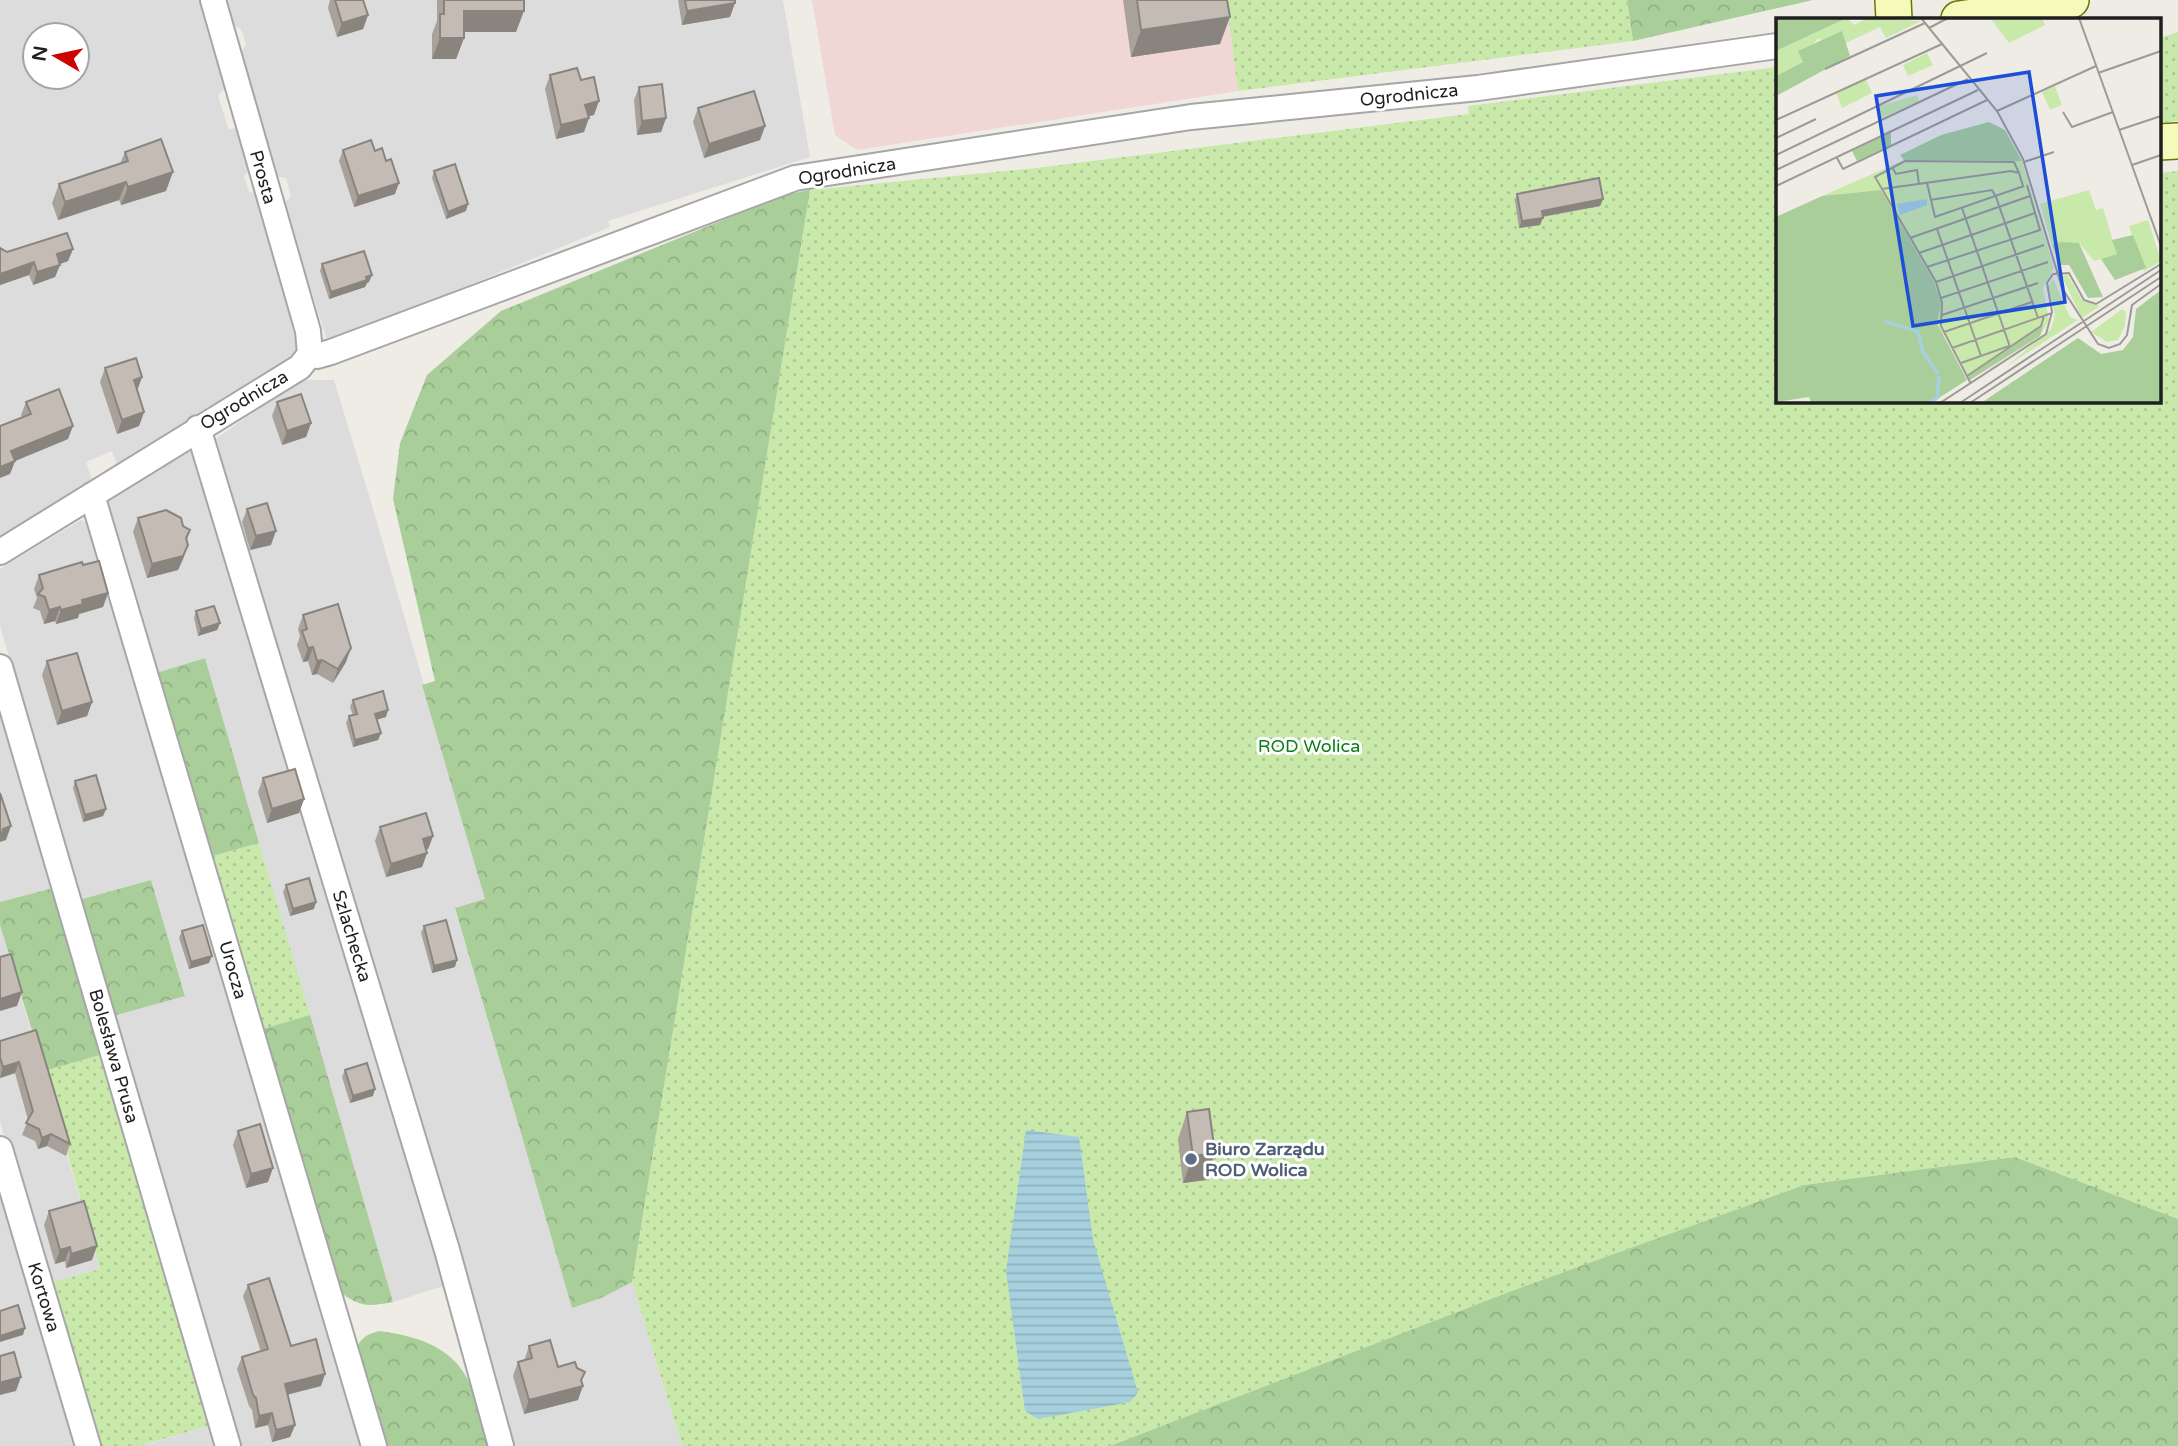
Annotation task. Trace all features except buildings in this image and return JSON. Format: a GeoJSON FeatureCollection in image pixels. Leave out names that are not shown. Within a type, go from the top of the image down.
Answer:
{"type":"FeatureCollection","features":[{"type":"Feature","properties":{"kind":"street","name":"Prosta"},"geometry":{"type":"LineString","coordinates":[[213,0],[308,331],[310,354]]}},
{"type":"Feature","properties":{"kind":"street"},"geometry":{"type":"LineString","coordinates":[[1893,0],[1894,18]]}},
{"type":"Feature","properties":{"kind":"street"},"geometry":{"type":"LineString","coordinates":[[1966,18],[2038,8],[2071,0]]}},
{"type":"Feature","properties":{"kind":"street","name":"Ogrodnicza"},"geometry":{"type":"LineString","coordinates":[[0,552],[300,367],[310,354],[317,356],[331,352],[795,178],[1191,117],[1478,88],[1776,46]]}},
{"type":"Feature","properties":{"kind":"street"},"geometry":{"type":"LineString","coordinates":[[2160,142],[2178,141]]}},
{"type":"Feature","properties":{"kind":"street","name":"Szlachecka"},"geometry":{"type":"LineString","coordinates":[[198,428],[447,1250],[501,1446]]}},
{"type":"Feature","properties":{"kind":"street","name":"Urocza"},"geometry":{"type":"LineString","coordinates":[[92,495],[374,1446]]}},
{"type":"Feature","properties":{"kind":"street","name":"Bolesława Prusa"},"geometry":{"type":"LineString","coordinates":[[0,667],[229,1446]]}},
{"type":"Feature","properties":{"kind":"street","name":"Kortowa"},"geometry":{"type":"LineString","coordinates":[[0,1149],[89,1446]]}},
{"type":"Feature","properties":{"kind":"shaded area"},"geometry":{"type":"Polygon","coordinates":[[[0,0],[200,0],[226,87],[218,96],[229,130],[238,127],[250,170],[244,176],[249,192],[258,194],[300,333],[295,352],[290,357],[117,464],[112,451],[86,462],[92,480],[0,535],[0,0]]]}},
{"type":"Feature","properties":{"kind":"shaded area"},"geometry":{"type":"Polygon","coordinates":[[[225,0],[783,0],[810,157],[608,221],[610,227],[328,343],[283,204],[291,197],[286,178],[275,176],[241,53],[246,44],[241,29],[232,24],[225,0]]]}},
{"type":"Feature","properties":{"kind":"shaded area"},"geometry":{"type":"Polygon","coordinates":[[[812,0],[1226,0],[1238,91],[857,150],[835,135],[812,0]]]}},
{"type":"Feature","properties":{"kind":"shaded area"},"geometry":{"type":"Polygon","coordinates":[[[297,380],[334,380],[374,512],[486,899],[455,909],[572,1308],[632,1282],[682,1446],[512,1446],[213,441],[297,380]]]}},
{"type":"Feature","properties":{"kind":"shaded area"},"geometry":{"type":"Polygon","coordinates":[[[193,447],[242,595],[239,607],[250,618],[450,1284],[393,1302],[205,658],[153,674],[106,501],[193,447]]]}},
{"type":"Feature","properties":{"kind":"shaded area"},"geometry":{"type":"Polygon","coordinates":[[[81,520],[94,527],[363,1446],[237,1446],[113,1016],[185,995],[151,880],[79,900],[0,626],[0,569],[81,520]]]}},
{"type":"Feature","properties":{"kind":"shaded area"},"geometry":{"type":"Polygon","coordinates":[[[0,707],[53,888],[0,902],[0,707]]]}},
{"type":"Feature","properties":{"kind":"shaded area"},"geometry":{"type":"Polygon","coordinates":[[[0,925],[100,1269],[47,1284],[0,1122],[0,925]]]}},
{"type":"Feature","properties":{"kind":"shaded area"},"geometry":{"type":"Polygon","coordinates":[[[0,1176],[80,1446],[0,1446],[0,1176]]]}},
{"type":"Feature","properties":{"kind":"shaded area"},"geometry":{"type":"Polygon","coordinates":[[[208,1426],[214,1446],[139,1446],[151,1443],[208,1426]]]}},
{"type":"Feature","properties":{"kind":"green space"},"geometry":{"type":"Polygon","coordinates":[[[1226,0],[1627,0],[1633,41],[1238,91],[1226,0]]]}},
{"type":"Feature","properties":{"kind":"green space"},"geometry":{"type":"Polygon","coordinates":[[[1627,0],[1813,0],[1633,41],[1627,0]]]}},
{"type":"Feature","properties":{"kind":"green space"},"geometry":{"type":"Polygon","coordinates":[[[2178,32],[2178,121],[2160,123],[2160,38],[2178,32]]]}},
{"type":"Feature","properties":{"kind":"green space","name":"ROD Wolica"},"geometry":{"type":"Polygon","coordinates":[[[1776,67],[1776,402],[2160,402],[2160,173],[2178,171],[2178,1219],[2015,1157],[1804,1185],[1509,1292],[1110,1446],[682,1446],[632,1282],[810,190],[1036,168],[1469,114],[1468,106],[1776,67]]]}},
{"type":"Feature","properties":{"kind":"green space"},"geometry":{"type":"Polygon","coordinates":[[[810,190],[632,1282],[601,1298],[572,1308],[455,908],[485,899],[422,685],[435,681],[393,499],[400,443],[427,375],[501,311],[784,195],[810,190]]]}},
{"type":"Feature","properties":{"kind":"green space"},"geometry":{"type":"Polygon","coordinates":[[[205,658],[259,843],[206,858],[153,674],[205,658]]]}},
{"type":"Feature","properties":{"kind":"green space"},"geometry":{"type":"Polygon","coordinates":[[[259,843],[310,1015],[259,1030],[206,858],[259,843]]]}},
{"type":"Feature","properties":{"kind":"green space"},"geometry":{"type":"Polygon","coordinates":[[[151,880],[185,996],[113,1016],[79,900],[151,880]]]}},
{"type":"Feature","properties":{"kind":"green space"},"geometry":{"type":"Polygon","coordinates":[[[53,888],[100,1055],[44,1071],[0,925],[0,902],[53,888]]]}},
{"type":"Feature","properties":{"kind":"green space"},"geometry":{"type":"Polygon","coordinates":[[[310,1015],[393,1302],[363,1304],[337,1290],[259,1030],[310,1015]]]}},
{"type":"Feature","properties":{"kind":"green space"},"geometry":{"type":"Polygon","coordinates":[[[100,1055],[208,1426],[139,1446],[95,1446],[47,1284],[100,1269],[44,1071],[100,1055]]]}},
{"type":"Feature","properties":{"kind":"green space"},"geometry":{"type":"Polygon","coordinates":[[[2015,1157],[2178,1219],[2178,1446],[1110,1446],[1509,1292],[1804,1185],[2015,1157]]]}},
{"type":"Feature","properties":{"kind":"green space"},"geometry":{"type":"Polygon","coordinates":[[[379,1331],[418,1339],[451,1357],[467,1378],[488,1446],[381,1446],[356,1349],[365,1337],[379,1331]]]}},
{"type":"Feature","properties":{"kind":"water"},"geometry":{"type":"Polygon","coordinates":[[[1026,1130],[1079,1137],[1093,1239],[1138,1393],[1130,1402],[1038,1419],[1025,1411],[1006,1271],[1026,1130]]]}},
{"type":"Feature","properties":{"kind":"place","name":"Biuro Zarządu ROD Wolica"},"geometry":{"type":"Point","coordinates":[1191,1159]}}]}
